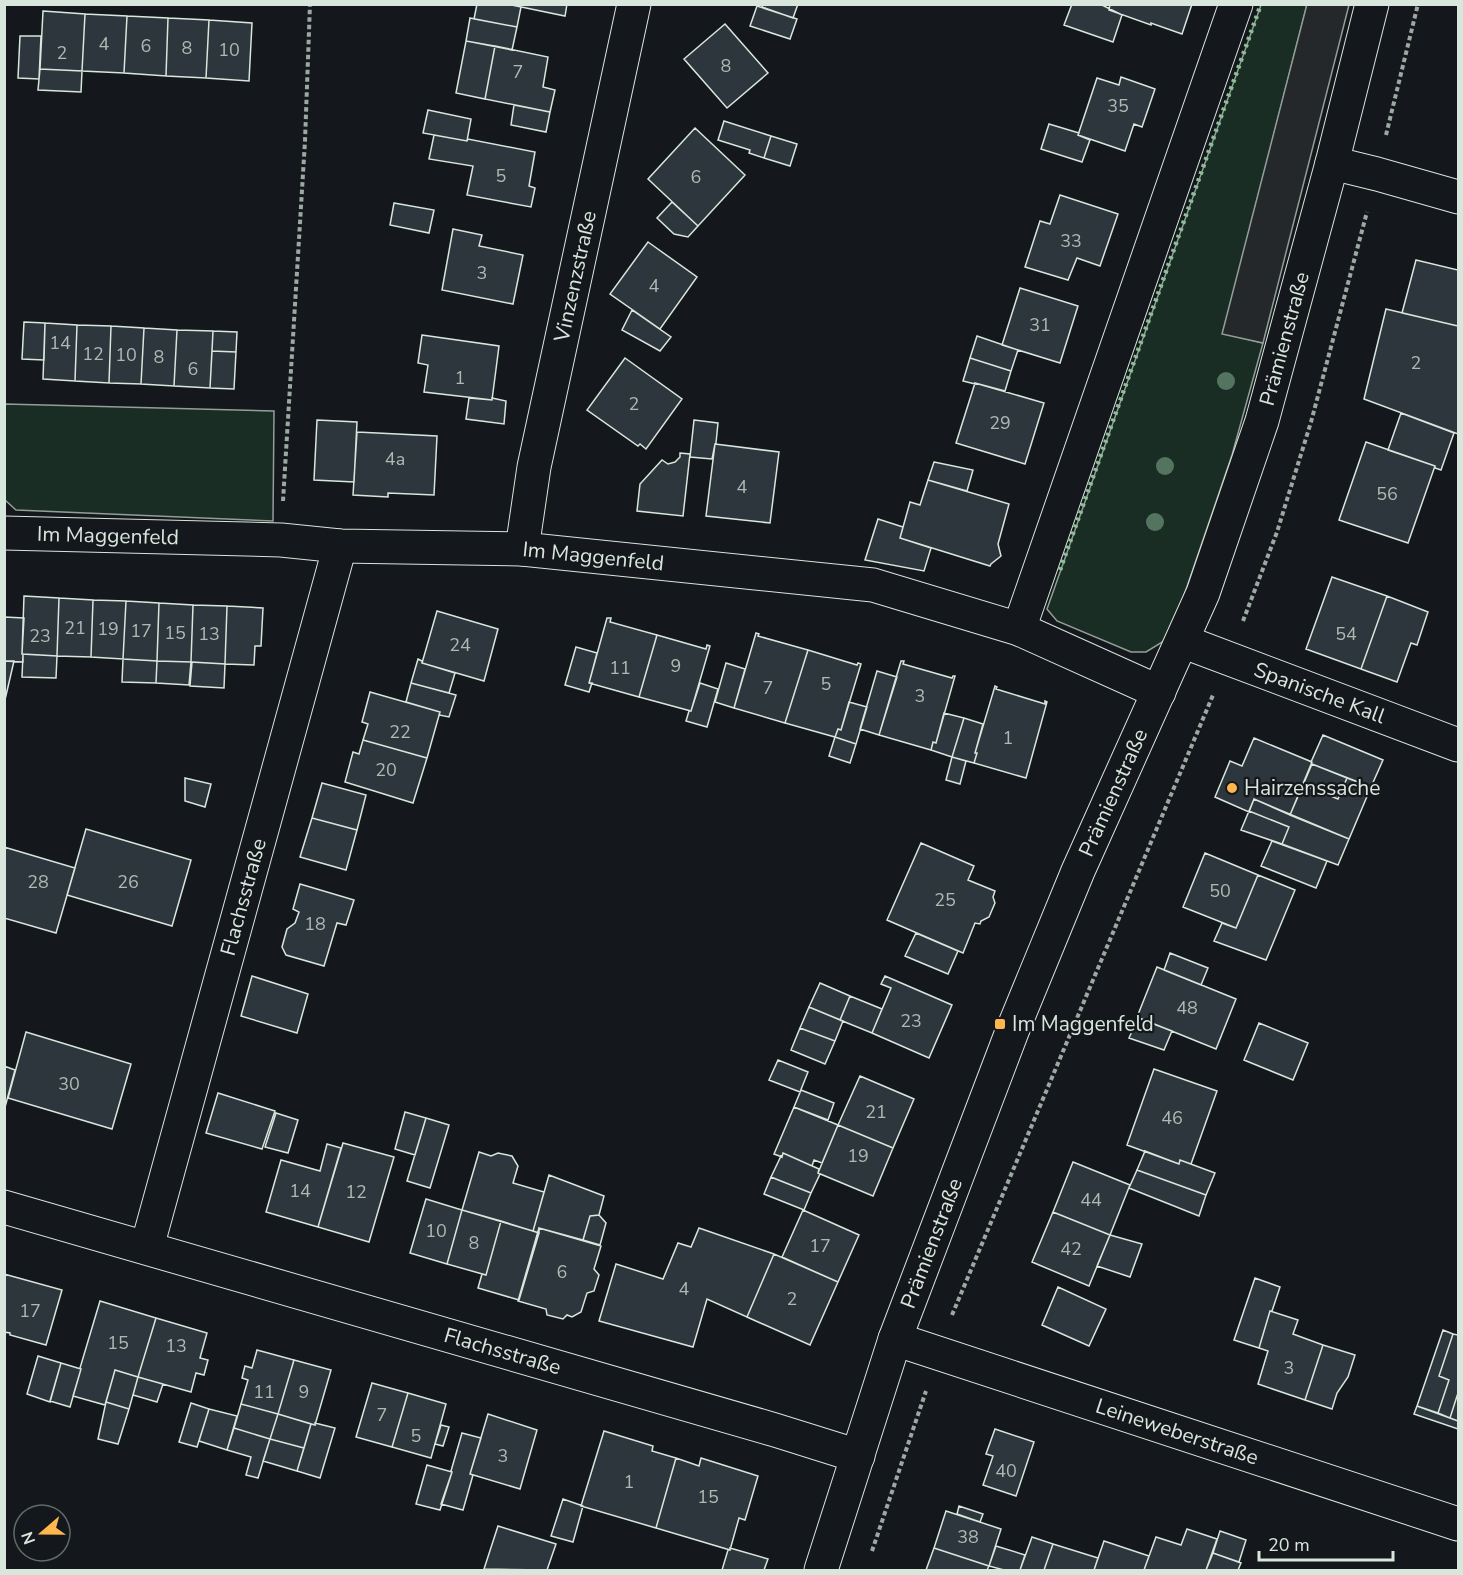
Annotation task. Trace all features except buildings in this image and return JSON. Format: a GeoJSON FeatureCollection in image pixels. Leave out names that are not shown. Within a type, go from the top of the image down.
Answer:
{"type":"FeatureCollection","features":[{"type":"Feature","properties":{"kind":"street","name":"Vinzenzstraße"},"geometry":{"type":"LineString","coordinates":[[522,549],[534,467],[634,4]]}},
{"type":"Feature","properties":{"kind":"street"},"geometry":{"type":"LineString","coordinates":[[1019,630],[1236,4]]}},
{"type":"Feature","properties":{"kind":"street","name":"Prämienstraße"},"geometry":{"type":"LineString","coordinates":[[821,1570],[895,1339],[1013,1029],[1078,871],[1203,593],[1262,421],[1332,163],[1372,4]]}},
{"type":"Feature","properties":{"kind":"street"},"geometry":{"type":"LineString","coordinates":[[1332,163],[1458,197]]}},
{"type":"Feature","properties":{"kind":"street","name":"Im Maggenfeld"},"geometry":{"type":"LineString","coordinates":[[4,533],[281,540],[340,546],[522,549],[873,585],[1019,630],[1159,692]]}},
{"type":"Feature","properties":{"kind":"street","name":"Flachsstraße"},"geometry":{"type":"LineString","coordinates":[[147,1247],[340,546]]}},
{"type":"Feature","properties":{"kind":"street","name":"Spanische Kall"},"geometry":{"type":"LineString","coordinates":[[1182,641],[1458,745]]}},
{"type":"Feature","properties":{"kind":"street","name":"Flachsstraße"},"geometry":{"type":"LineString","coordinates":[[4,1207],[858,1456]]}},
{"type":"Feature","properties":{"kind":"street","name":"Leineweberstraße"},"geometry":{"type":"LineString","coordinates":[[895,1339],[1458,1524]]}},
{"type":"Feature","properties":{"kind":"path"},"geometry":{"type":"LineString","coordinates":[[281,540],[305,141],[310,4]]}},
{"type":"Feature","properties":{"kind":"green space"},"geometry":{"type":"Polygon","coordinates":[[[1261,5],[1307,5],[1223,333],[1263,343],[1232,455],[1178,613],[1164,641],[1146,652],[1131,652],[1057,621],[1047,609],[1261,5]]]}},
{"type":"Feature","properties":{"kind":"green space"},"geometry":{"type":"Polygon","coordinates":[[[5,404],[274,411],[273,521],[16,510],[5,500],[5,404]]]}},
{"type":"Feature","properties":{"kind":"shaded area"},"geometry":{"type":"Polygon","coordinates":[[[1307,4],[1349,5],[1263,343],[1222,334],[1307,4]]]}},
{"type":"Feature","properties":{"kind":"hedge"},"geometry":{"type":"LineString","coordinates":[[1060,570],[1261,4]]}},
{"type":"Feature","properties":{"kind":"place","name":"Hairzenssache"},"geometry":{"type":"Point","coordinates":[1232,788]}},
{"type":"Feature","properties":{"kind":"place","name":"Im Maggenfeld"},"geometry":{"type":"Point","coordinates":[1000,1024]}}]}
